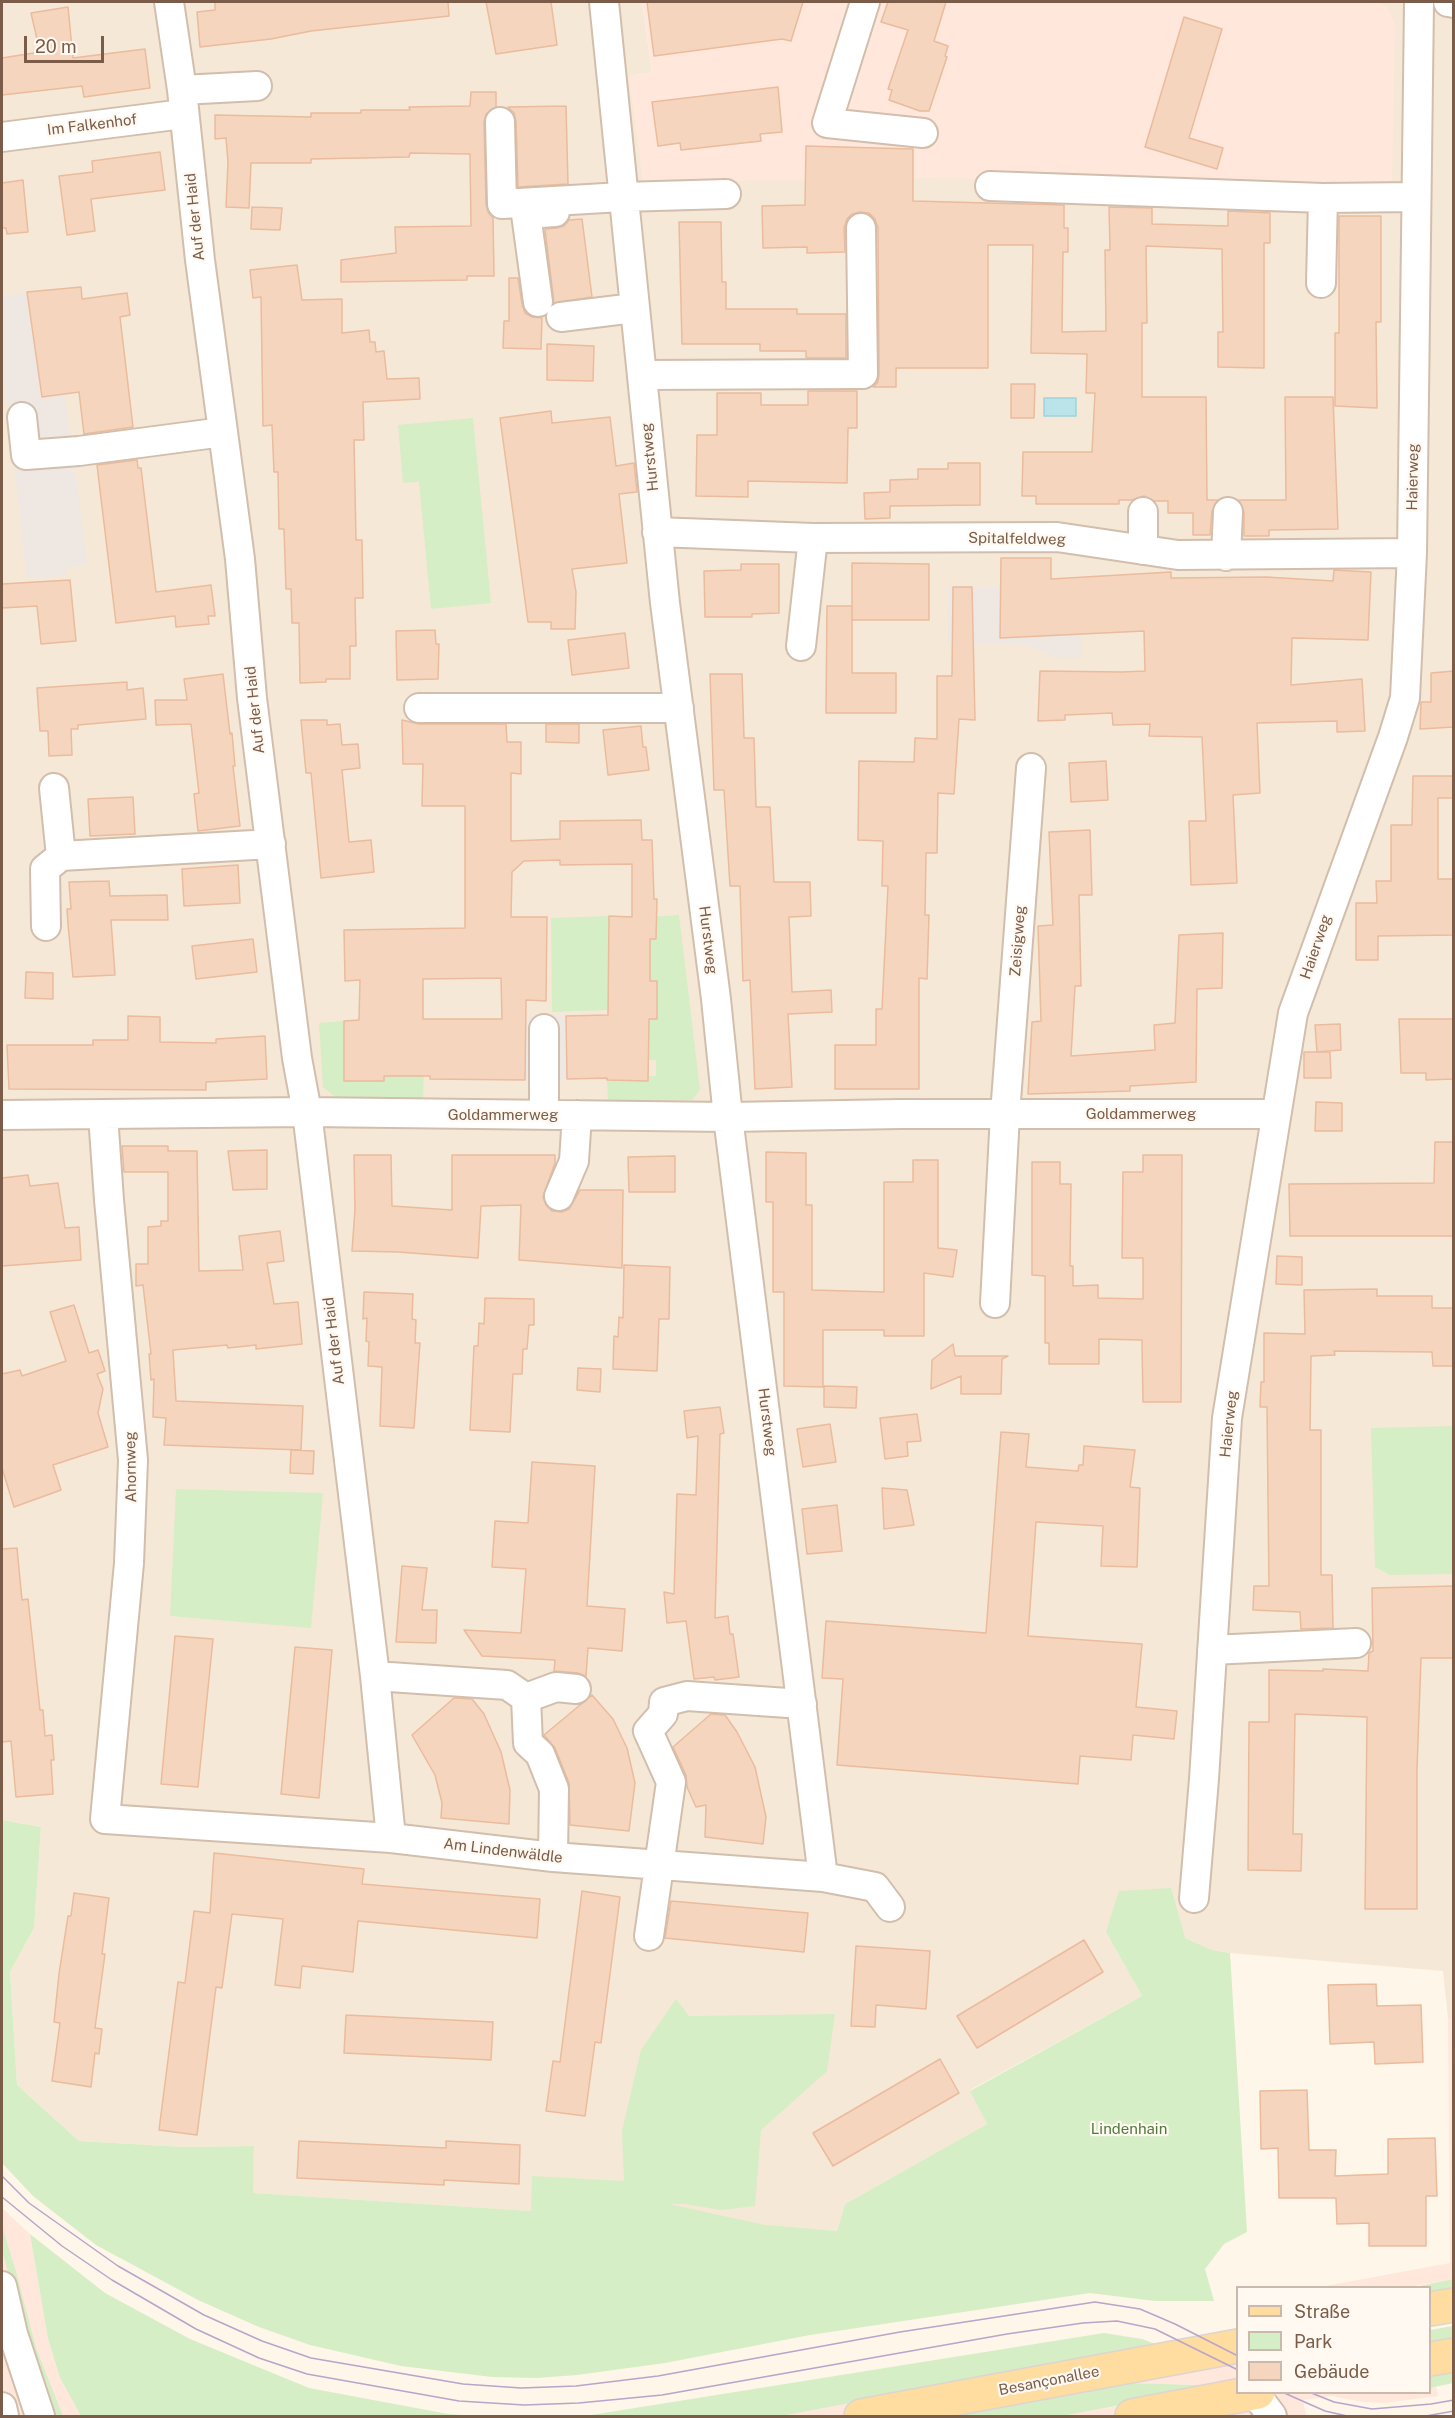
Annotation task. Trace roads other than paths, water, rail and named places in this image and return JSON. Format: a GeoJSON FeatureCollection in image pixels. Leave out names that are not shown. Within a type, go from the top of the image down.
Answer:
{"type":"FeatureCollection","features":[{"type":"Feature","properties":{"kind":"main road"},"geometry":{"type":"LineString","coordinates":[[1431,2309],[1454,2305]]}},
{"type":"Feature","properties":{"kind":"main road","name":"Besançonallee"},"geometry":{"type":"LineString","coordinates":[[861,2416],[1236,2346]]}},
{"type":"Feature","properties":{"kind":"main road"},"geometry":{"type":"LineString","coordinates":[[1431,2359],[1454,2355]]}},
{"type":"Feature","properties":{"kind":"main road"},"geometry":{"type":"LineString","coordinates":[[1134,2416],[1251,2394]]}},
{"type":"Feature","properties":{"kind":"street","name":"Auf der Haid"},"geometry":{"type":"LineString","coordinates":[[169,2],[200,260],[240,559],[252,698],[297,1058],[307,1112],[375,1676],[391,1838]]}},
{"type":"Feature","properties":{"kind":"street","name":"Hurstweg"},"geometry":{"type":"LineString","coordinates":[[604,2],[657,532],[823,1877]]}},
{"type":"Feature","properties":{"kind":"street"},"geometry":{"type":"LineString","coordinates":[[865,2],[827,123],[923,133]]}},
{"type":"Feature","properties":{"kind":"street","name":"Haierweg"},"geometry":{"type":"LineString","coordinates":[[1194,1898],[1227,1418],[1293,1012],[1405,698],[1412,553],[1419,2]]}},
{"type":"Feature","properties":{"kind":"street"},"geometry":{"type":"LineString","coordinates":[[1448,2],[1454,3]]}},
{"type":"Feature","properties":{"kind":"street","name":"Im Falkenhof"},"geometry":{"type":"LineString","coordinates":[[2,136],[257,86]]}},
{"type":"Feature","properties":{"kind":"street"},"geometry":{"type":"LineString","coordinates":[[500,122],[502,204],[623,203]]}},
{"type":"Feature","properties":{"kind":"street"},"geometry":{"type":"LineString","coordinates":[[990,186],[1323,198],[1416,197]]}},
{"type":"Feature","properties":{"kind":"street"},"geometry":{"type":"LineString","coordinates":[[634,308],[550,309],[526,214],[726,194]]}},
{"type":"Feature","properties":{"kind":"street"},"geometry":{"type":"LineString","coordinates":[[1321,283],[1323,198]]}},
{"type":"Feature","properties":{"kind":"street"},"geometry":{"type":"LineString","coordinates":[[642,375],[863,374],[861,228]]}},
{"type":"Feature","properties":{"kind":"street"},"geometry":{"type":"LineString","coordinates":[[21,417],[26,455],[80,451],[223,432]]}},
{"type":"Feature","properties":{"kind":"street"},"geometry":{"type":"LineString","coordinates":[[1143,512],[1143,550]]}},
{"type":"Feature","properties":{"kind":"street"},"geometry":{"type":"LineString","coordinates":[[1226,556],[1228,512]]}},
{"type":"Feature","properties":{"kind":"street","name":"Spitalfeldweg"},"geometry":{"type":"LineString","coordinates":[[657,532],[813,538],[1057,537],[1178,555],[1412,553]]}},
{"type":"Feature","properties":{"kind":"street"},"geometry":{"type":"LineString","coordinates":[[801,646],[813,538]]}},
{"type":"Feature","properties":{"kind":"street"},"geometry":{"type":"LineString","coordinates":[[419,708],[679,708]]}},
{"type":"Feature","properties":{"kind":"street","name":"Zeisigweg"},"geometry":{"type":"LineString","coordinates":[[1005,1114],[1031,768]]}},
{"type":"Feature","properties":{"kind":"street"},"geometry":{"type":"LineString","coordinates":[[54,788],[61,856]]}},
{"type":"Feature","properties":{"kind":"street"},"geometry":{"type":"LineString","coordinates":[[46,926],[45,869],[61,856],[271,844]]}},
{"type":"Feature","properties":{"kind":"street"},"geometry":{"type":"LineString","coordinates":[[544,1029],[544,1114]]}},
{"type":"Feature","properties":{"kind":"street","name":"Goldammerweg"},"geometry":{"type":"LineString","coordinates":[[2,1114],[307,1112],[728,1117],[1276,1114]]}},
{"type":"Feature","properties":{"kind":"street"},"geometry":{"type":"LineString","coordinates":[[559,1196],[574,1161],[578,1114]]}},
{"type":"Feature","properties":{"kind":"street"},"geometry":{"type":"LineString","coordinates":[[995,1302],[1005,1114]]}},
{"type":"Feature","properties":{"kind":"street","name":"Ahornweg"},"geometry":{"type":"LineString","coordinates":[[103,1115],[108,1200],[133,1460],[129,1563],[105,1819]]}},
{"type":"Feature","properties":{"kind":"street"},"geometry":{"type":"LineString","coordinates":[[1212,1650],[1356,1643]]}},
{"type":"Feature","properties":{"kind":"street"},"geometry":{"type":"LineString","coordinates":[[375,1676],[507,1686],[526,1698]]}},
{"type":"Feature","properties":{"kind":"street"},"geometry":{"type":"LineString","coordinates":[[526,1698],[556,1687],[576,1689]]}},
{"type":"Feature","properties":{"kind":"street"},"geometry":{"type":"LineString","coordinates":[[649,1936],[671,1782],[648,1731],[663,1714],[664,1702],[687,1696],[802,1704]]}},
{"type":"Feature","properties":{"kind":"street"},"geometry":{"type":"LineString","coordinates":[[526,1698],[528,1743],[540,1754],[554,1790],[553,1857]]}},
{"type":"Feature","properties":{"kind":"street","name":"Am Lindenwäldle"},"geometry":{"type":"LineString","coordinates":[[105,1819],[391,1838],[553,1857],[823,1877],[875,1887],[890,1906]]}},
{"type":"Feature","properties":{"kind":"street"},"geometry":{"type":"LineString","coordinates":[[2,2286],[13,2334],[39,2416]]}},
{"type":"Feature","properties":{"kind":"street"},"geometry":{"type":"LineString","coordinates":[[1251,2416],[1256,2394]]}},
{"type":"Feature","properties":{"kind":"street"},"geometry":{"type":"LineString","coordinates":[[1257,2394],[1272,2416]]}},
{"type":"Feature","properties":{"kind":"street"},"geometry":{"type":"LineString","coordinates":[[2,2407],[4,2416]]}},
{"type":"Feature","properties":{"kind":"water"},"geometry":{"type":"Polygon","coordinates":[[[1044,398],[1076,398],[1076,416],[1044,416],[1044,398]]]}},
{"type":"Feature","properties":{"kind":"tram line"},"geometry":{"type":"LineString","coordinates":[[2,2176],[29,2203],[118,2266],[204,2315],[262,2341],[311,2358],[463,2384],[521,2388],[576,2386],[658,2376],[900,2332],[1095,2302],[1140,2309],[1236,2355]]}},
{"type":"Feature","properties":{"kind":"tram line"},"geometry":{"type":"LineString","coordinates":[[2,2197],[62,2246],[112,2280],[196,2329],[259,2358],[307,2374],[459,2401],[524,2405],[579,2403],[662,2395],[1007,2334],[1083,2323],[1117,2321],[1155,2329],[1236,2369]]}},
{"type":"Feature","properties":{"kind":"tram line"},"geometry":{"type":"LineString","coordinates":[[1287,2394],[1325,2411],[1347,2416]]}},
{"type":"Feature","properties":{"kind":"tram line"},"geometry":{"type":"LineString","coordinates":[[1314,2394],[1334,2402],[1372,2409],[1454,2400]]}},
{"type":"Feature","properties":{"kind":"tram line"},"geometry":{"type":"LineString","coordinates":[[1426,2416],[1454,2411]]}},
{"type":"Feature","properties":{"kind":"park label","name":"Lindenhain"},"geometry":{"type":"Point","coordinates":[1129,2129]}}]}
